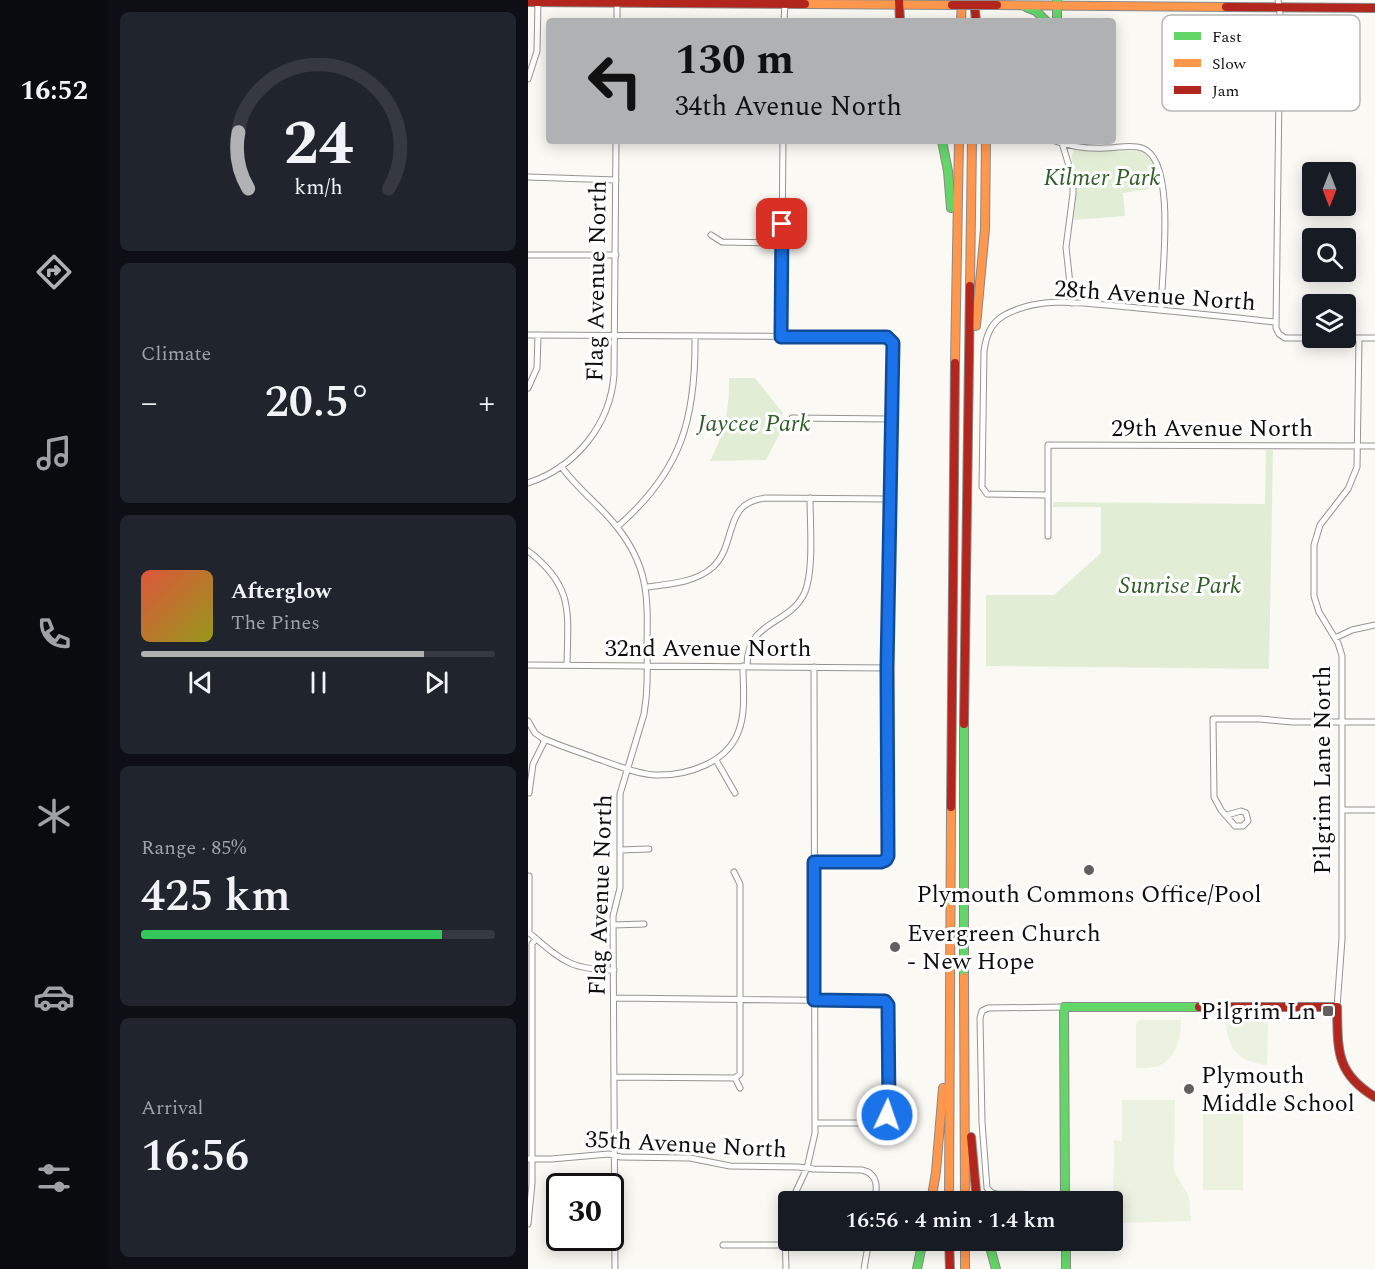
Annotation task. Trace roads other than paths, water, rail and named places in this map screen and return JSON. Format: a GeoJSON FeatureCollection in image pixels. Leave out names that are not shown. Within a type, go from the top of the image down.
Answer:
{"type":"FeatureCollection","features":[{"type":"Feature","properties":{"kind":"main road"},"geometry":{"type":"LineString","coordinates":[[961,18],[962,0]]}},
{"type":"Feature","properties":{"kind":"main road"},"geometry":{"type":"LineString","coordinates":[[973,0],[974,18]]}},
{"type":"Feature","properties":{"kind":"main road"},"geometry":{"type":"LineString","coordinates":[[533,2],[899,2],[997,5],[1057,2],[1278,4],[1375,8]]}},
{"type":"Feature","properties":{"kind":"main road"},"geometry":{"type":"LineString","coordinates":[[899,2],[900,18]]}},
{"type":"Feature","properties":{"kind":"main road"},"geometry":{"type":"LineString","coordinates":[[1057,2],[1057,18]]}},
{"type":"Feature","properties":{"kind":"main road"},"geometry":{"type":"LineString","coordinates":[[1020,5],[1036,12],[1043,18]]}},
{"type":"Feature","properties":{"kind":"main road"},"geometry":{"type":"LineString","coordinates":[[943,144],[948,171],[956,292]]}},
{"type":"Feature","properties":{"kind":"main road"},"geometry":{"type":"LineString","coordinates":[[949,1191],[951,734],[959,144]]}},
{"type":"Feature","properties":{"kind":"main road"},"geometry":{"type":"LineString","coordinates":[[965,1191],[964,755],[972,144]]}},
{"type":"Feature","properties":{"kind":"main road"},"geometry":{"type":"LineString","coordinates":[[969,368],[975,344],[985,229],[986,144]]}},
{"type":"Feature","properties":{"kind":"main road"},"geometry":{"type":"LineString","coordinates":[[1065,1191],[1064,1007],[1337,1007]]}},
{"type":"Feature","properties":{"kind":"main road","name":"Pilgrim Lane North"},"geometry":{"type":"LineString","coordinates":[[1337,1007],[1338,1052],[1341,1064],[1354,1083],[1375,1097]]}},
{"type":"Feature","properties":{"kind":"main road"},"geometry":{"type":"LineString","coordinates":[[933,1191],[950,1016]]}},
{"type":"Feature","properties":{"kind":"main road"},"geometry":{"type":"LineString","coordinates":[[965,1053],[976,1191]]}},
{"type":"Feature","properties":{"kind":"main road"},"geometry":{"type":"LineString","coordinates":[[917,1269],[921,1251]]}},
{"type":"Feature","properties":{"kind":"main road"},"geometry":{"type":"LineString","coordinates":[[949,1251],[950,1269]]}},
{"type":"Feature","properties":{"kind":"main road"},"geometry":{"type":"LineString","coordinates":[[965,1251],[965,1269]]}},
{"type":"Feature","properties":{"kind":"main road"},"geometry":{"type":"LineString","coordinates":[[991,1251],[996,1269]]}},
{"type":"Feature","properties":{"kind":"main road"},"geometry":{"type":"LineString","coordinates":[[1066,1251],[1066,1269]]}},
{"type":"Feature","properties":{"kind":"street"},"geometry":{"type":"LineString","coordinates":[[617,1],[617,18]]}},
{"type":"Feature","properties":{"kind":"street"},"geometry":{"type":"LineString","coordinates":[[528,79],[537,51],[533,2]]}},
{"type":"Feature","properties":{"kind":"street"},"geometry":{"type":"LineString","coordinates":[[784,18],[785,2]]}},
{"type":"Feature","properties":{"kind":"street"},"geometry":{"type":"LineString","coordinates":[[1275,322],[1278,111]]}},
{"type":"Feature","properties":{"kind":"street","name":"Flag Avenue North"},"geometry":{"type":"LineString","coordinates":[[615,1269],[613,916],[620,888],[620,794],[644,714],[648,686],[646,587],[636,557],[617,526],[575,485],[561,466],[574,456],[596,431],[609,404],[614,375],[616,144]]}},
{"type":"Feature","properties":{"kind":"street"},"geometry":{"type":"LineString","coordinates":[[781,337],[783,144]]}},
{"type":"Feature","properties":{"kind":"street"},"geometry":{"type":"LineString","coordinates":[[1063,144],[1074,179],[1066,248],[1072,303]]}},
{"type":"Feature","properties":{"kind":"street"},"geometry":{"type":"LineString","coordinates":[[1073,144],[1094,148],[1136,146],[1148,151],[1155,158],[1163,187],[1165,212],[1161,310]]}},
{"type":"Feature","properties":{"kind":"street"},"geometry":{"type":"LineString","coordinates":[[528,177],[616,180]]}},
{"type":"Feature","properties":{"kind":"street"},"geometry":{"type":"LineString","coordinates":[[711,235],[722,242],[782,243]]}},
{"type":"Feature","properties":{"kind":"street"},"geometry":{"type":"LineString","coordinates":[[528,255],[616,255]]}},
{"type":"Feature","properties":{"kind":"street","name":"28th Avenue North"},"geometry":{"type":"LineString","coordinates":[[1048,495],[987,494],[982,487],[984,351],[990,329],[1002,316],[1030,306],[1072,303],[1275,322],[1279,334],[1285,338],[1375,338]]}},
{"type":"Feature","properties":{"kind":"street"},"geometry":{"type":"LineString","coordinates":[[528,335],[887,337],[891,339],[893,343],[887,668],[888,856],[886,860],[874,863],[814,862]]}},
{"type":"Feature","properties":{"kind":"street"},"geometry":{"type":"LineString","coordinates":[[528,388],[537,368],[538,335]]}},
{"type":"Feature","properties":{"kind":"street"},"geometry":{"type":"LineString","coordinates":[[617,526],[653,490],[676,452],[691,410],[695,336]]}},
{"type":"Feature","properties":{"kind":"street","name":"Pilgrim Lane North"},"geometry":{"type":"LineString","coordinates":[[1337,1007],[1342,939],[1341,656],[1335,638],[1319,612],[1314,596],[1314,546],[1320,525],[1348,489],[1355,475],[1358,446],[1359,338]]}},
{"type":"Feature","properties":{"kind":"street"},"geometry":{"type":"LineString","coordinates":[[792,418],[891,418]]}},
{"type":"Feature","properties":{"kind":"street","name":"29th Avenue North"},"geometry":{"type":"LineString","coordinates":[[1048,495],[1048,445],[1375,446]]}},
{"type":"Feature","properties":{"kind":"street"},"geometry":{"type":"LineString","coordinates":[[528,483],[561,466]]}},
{"type":"Feature","properties":{"kind":"street"},"geometry":{"type":"LineString","coordinates":[[1048,495],[1048,536]]}},
{"type":"Feature","properties":{"kind":"street"},"geometry":{"type":"LineString","coordinates":[[646,587],[691,579],[712,567],[724,550],[737,513],[750,501],[766,498],[890,499]]}},
{"type":"Feature","properties":{"kind":"street"},"geometry":{"type":"LineString","coordinates":[[528,721],[535,733],[545,740],[627,769],[645,773],[667,774],[716,760],[728,749],[739,732],[748,650],[756,635],[794,607],[805,591],[809,571],[810,498]]}},
{"type":"Feature","properties":{"kind":"street"},"geometry":{"type":"LineString","coordinates":[[528,551],[547,566],[564,596],[568,618],[567,665]]}},
{"type":"Feature","properties":{"kind":"street"},"geometry":{"type":"LineString","coordinates":[[1335,638],[1352,630],[1375,625]]}},
{"type":"Feature","properties":{"kind":"street","name":"32nd Avenue North"},"geometry":{"type":"LineString","coordinates":[[528,665],[887,668]]}},
{"type":"Feature","properties":{"kind":"street"},"geometry":{"type":"LineString","coordinates":[[796,1191],[807,1168],[814,1142],[815,1123],[814,667]]}},
{"type":"Feature","properties":{"kind":"street"},"geometry":{"type":"LineString","coordinates":[[1227,815],[1221,810],[1214,797],[1213,719],[1375,722]]}},
{"type":"Feature","properties":{"kind":"street"},"geometry":{"type":"LineString","coordinates":[[529,793],[533,764],[545,740]]}},
{"type":"Feature","properties":{"kind":"street"},"geometry":{"type":"LineString","coordinates":[[716,760],[735,793]]}},
{"type":"Feature","properties":{"kind":"street"},"geometry":{"type":"LineString","coordinates":[[1342,810],[1375,810]]}},
{"type":"Feature","properties":{"kind":"street"},"geometry":{"type":"LineString","coordinates":[[620,850],[649,849]]}},
{"type":"Feature","properties":{"kind":"street"},"geometry":{"type":"LineString","coordinates":[[614,1077],[735,1078],[740,1074],[740,884],[734,872]]}},
{"type":"Feature","properties":{"kind":"street"},"geometry":{"type":"LineString","coordinates":[[529,876],[529,932],[550,951],[574,965],[588,969],[614,970]]}},
{"type":"Feature","properties":{"kind":"street"},"geometry":{"type":"LineString","coordinates":[[613,925],[644,924]]}},
{"type":"Feature","properties":{"kind":"street"},"geometry":{"type":"LineString","coordinates":[[528,1224],[532,1184],[530,1159],[532,944],[536,939]]}},
{"type":"Feature","properties":{"kind":"street"},"geometry":{"type":"LineString","coordinates":[[614,998],[814,1000]]}},
{"type":"Feature","properties":{"kind":"street","name":"35th Avenue North"},"geometry":{"type":"LineString","coordinates":[[814,1000],[885,1001],[888,1005],[889,1109],[885,1118],[879,1122],[815,1123]]}},
{"type":"Feature","properties":{"kind":"street"},"geometry":{"type":"LineString","coordinates":[[989,1191],[986,1184],[983,1147],[980,1018],[982,1011],[988,1008],[1064,1007]]}},
{"type":"Feature","properties":{"kind":"street"},"geometry":{"type":"LineString","coordinates":[[735,1078],[740,1088]]}},
{"type":"Feature","properties":{"kind":"street","name":"35th Avenue North"},"geometry":{"type":"LineString","coordinates":[[530,1159],[609,1154],[678,1157],[718,1165],[867,1171],[872,1174],[877,1184],[876,1191]]}},
{"type":"Feature","properties":{"kind":"street"},"geometry":{"type":"LineString","coordinates":[[723,1245],[778,1245]]}},
{"type":"Feature","properties":{"kind":"street"},"geometry":{"type":"LineString","coordinates":[[786,1251],[786,1269]]}},
{"type":"Feature","properties":{"kind":"street"},"geometry":{"type":"LineString","coordinates":[[864,1269],[867,1251]]}},
{"type":"Feature","properties":{"kind":"place","name":"Plymouth Commons Office/Pool"},"geometry":{"type":"Point","coordinates":[1089,870]}},
{"type":"Feature","properties":{"kind":"place","name":"Evergreen Church - New Hope"},"geometry":{"type":"Point","coordinates":[895,947]}},
{"type":"Feature","properties":{"kind":"place","name":"Pilgrim Ln"},"geometry":{"type":"Point","coordinates":[1328,1011]}},
{"type":"Feature","properties":{"kind":"place","name":"Plymouth Middle School"},"geometry":{"type":"Point","coordinates":[1189,1089]}},
{"type":"Feature","properties":{"kind":"park label","name":"Kilmer Park"},"geometry":{"type":"Point","coordinates":[1102,177]}},
{"type":"Feature","properties":{"kind":"park label","name":"Jaycee Park"},"geometry":{"type":"Point","coordinates":[754,423]}},
{"type":"Feature","properties":{"kind":"park label","name":"Sunrise Park"},"geometry":{"type":"Point","coordinates":[1180,585]}}]}
